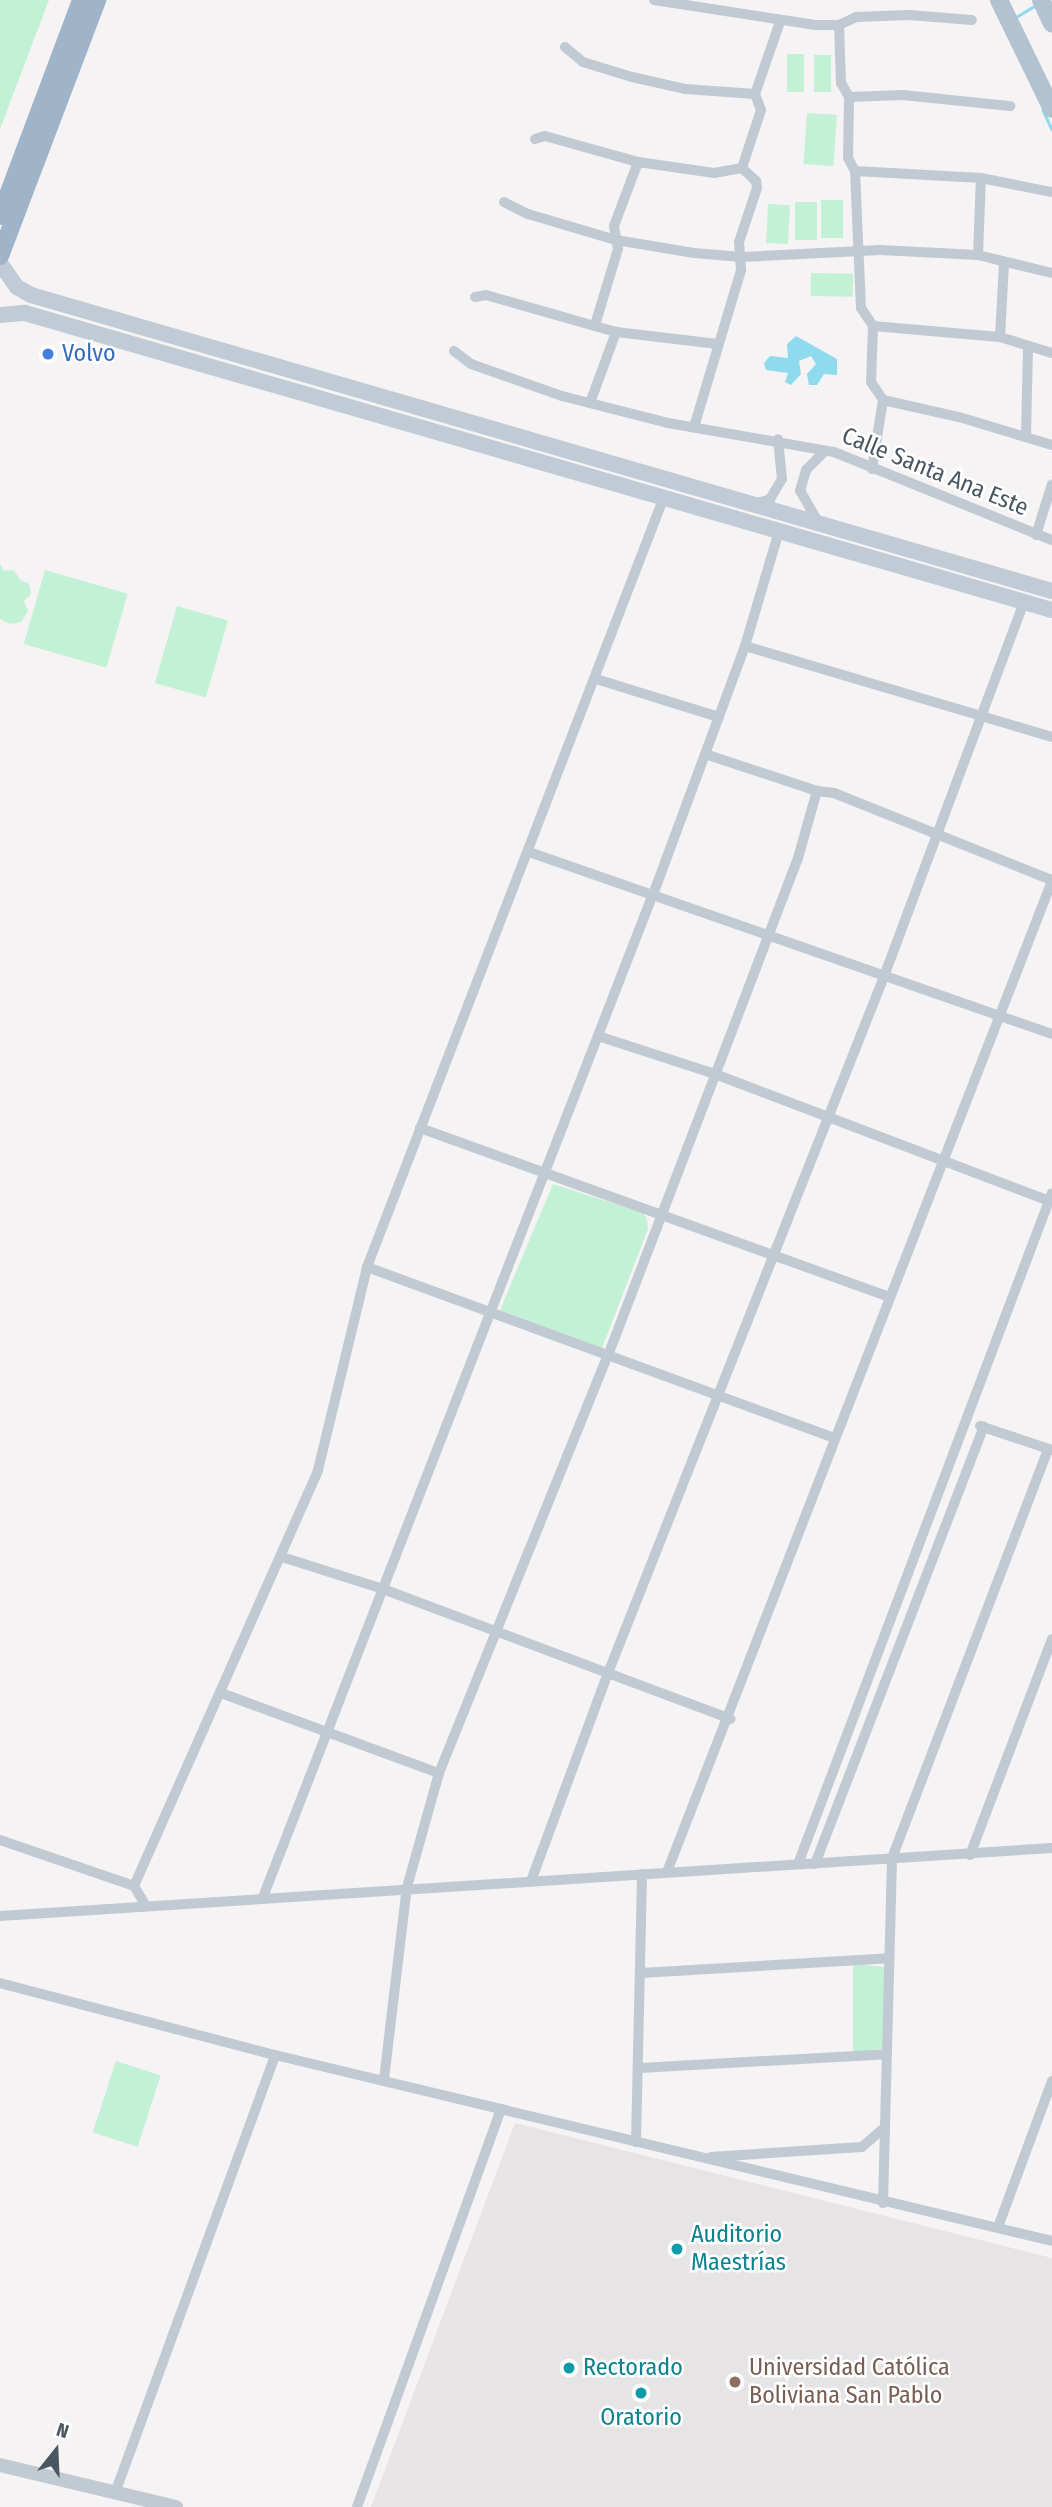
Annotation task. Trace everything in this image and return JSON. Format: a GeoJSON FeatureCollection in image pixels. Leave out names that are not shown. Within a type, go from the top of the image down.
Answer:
{"type":"FeatureCollection","features":[{"type":"Feature","properties":{"kind":"highway"},"geometry":{"type":"LineString","coordinates":[[0,216],[81,0]]}},
{"type":"Feature","properties":{"kind":"highway"},"geometry":{"type":"LineString","coordinates":[[0,256],[97,0]]}},
{"type":"Feature","properties":{"kind":"main road"},"geometry":{"type":"LineString","coordinates":[[999,0],[1046,88],[1052,109]]}},
{"type":"Feature","properties":{"kind":"main road"},"geometry":{"type":"LineString","coordinates":[[1041,0],[1052,24]]}},
{"type":"Feature","properties":{"kind":"main road"},"geometry":{"type":"LineString","coordinates":[[0,263],[16,287],[31,295],[687,482],[1052,591]]}},
{"type":"Feature","properties":{"kind":"main road"},"geometry":{"type":"LineString","coordinates":[[25,313],[31,295]]}},
{"type":"Feature","properties":{"kind":"main road"},"geometry":{"type":"LineString","coordinates":[[0,315],[25,313],[1052,610]]}},
{"type":"Feature","properties":{"kind":"main road"},"geometry":{"type":"LineString","coordinates":[[396,419],[399,401]]}},
{"type":"Feature","properties":{"kind":"main road"},"geometry":{"type":"LineString","coordinates":[[672,499],[687,482]]}},
{"type":"Feature","properties":{"kind":"main road"},"geometry":{"type":"LineString","coordinates":[[874,558],[881,540]]}},
{"type":"Feature","properties":{"kind":"street"},"geometry":{"type":"LineString","coordinates":[[654,0],[765,15],[780,22],[839,25],[856,17],[972,20]]}},
{"type":"Feature","properties":{"kind":"street"},"geometry":{"type":"LineString","coordinates":[[742,168],[761,110],[755,94],[780,22]]}},
{"type":"Feature","properties":{"kind":"street"},"geometry":{"type":"LineString","coordinates":[[839,25],[841,83],[849,97],[847,153],[855,170],[855,237],[860,250],[861,308],[873,326],[871,382],[883,400],[1026,435],[1052,445]]}},
{"type":"Feature","properties":{"kind":"street"},"geometry":{"type":"LineString","coordinates":[[565,47],[583,62],[632,77],[685,89],[755,94]]}},
{"type":"Feature","properties":{"kind":"street"},"geometry":{"type":"LineString","coordinates":[[849,97],[903,95],[1010,106]]}},
{"type":"Feature","properties":{"kind":"street"},"geometry":{"type":"LineString","coordinates":[[536,139],[545,136],[638,162],[714,173],[742,168]]}},
{"type":"Feature","properties":{"kind":"street"},"geometry":{"type":"LineString","coordinates":[[595,325],[618,249],[614,226],[638,162]]}},
{"type":"Feature","properties":{"kind":"street"},"geometry":{"type":"LineString","coordinates":[[694,427],[711,381],[717,344],[742,257],[739,242],[757,188],[756,180],[742,168]]}},
{"type":"Feature","properties":{"kind":"street"},"geometry":{"type":"LineString","coordinates":[[855,170],[981,178],[1051,192]]}},
{"type":"Feature","properties":{"kind":"street"},"geometry":{"type":"LineString","coordinates":[[978,255],[981,178]]}},
{"type":"Feature","properties":{"kind":"street"},"geometry":{"type":"LineString","coordinates":[[504,202],[528,214],[615,240],[742,257],[860,250],[978,255],[1004,264],[1052,273]]}},
{"type":"Feature","properties":{"kind":"street"},"geometry":{"type":"LineString","coordinates":[[1000,337],[1004,264]]}},
{"type":"Feature","properties":{"kind":"street"},"geometry":{"type":"LineString","coordinates":[[475,297],[486,295],[617,332],[717,344]]}},
{"type":"Feature","properties":{"kind":"street"},"geometry":{"type":"LineString","coordinates":[[873,326],[1000,337],[1052,353]]}},
{"type":"Feature","properties":{"kind":"street"},"geometry":{"type":"LineString","coordinates":[[590,403],[617,332]]}},
{"type":"Feature","properties":{"kind":"street"},"geometry":{"type":"LineString","coordinates":[[1026,435],[1028,346]]}},
{"type":"Feature","properties":{"kind":"street","name":"Calle Santa Ana Este"},"geometry":{"type":"LineString","coordinates":[[454,351],[471,364],[590,403],[694,427],[778,439],[825,451],[1052,540]]}},
{"type":"Feature","properties":{"kind":"street"},"geometry":{"type":"LineString","coordinates":[[872,469],[883,400]]}},
{"type":"Feature","properties":{"kind":"street"},"geometry":{"type":"LineString","coordinates":[[758,503],[770,499],[782,479],[778,439]]}},
{"type":"Feature","properties":{"kind":"street"},"geometry":{"type":"LineString","coordinates":[[817,520],[800,491],[806,470],[825,451]]}},
{"type":"Feature","properties":{"kind":"street"},"geometry":{"type":"LineString","coordinates":[[1036,535],[1052,484]]}},
{"type":"Feature","properties":{"kind":"street"},"geometry":{"type":"LineString","coordinates":[[135,1886],[318,1470],[367,1266],[596,679],[672,499]]}},
{"type":"Feature","properties":{"kind":"street"},"geometry":{"type":"LineString","coordinates":[[263,1897],[652,895],[745,646],[779,531]]}},
{"type":"Feature","properties":{"kind":"street"},"geometry":{"type":"LineString","coordinates":[[531,1881],[608,1673],[720,1397],[772,1254],[830,1116],[978,717],[1024,602]]}},
{"type":"Feature","properties":{"kind":"street"},"geometry":{"type":"LineString","coordinates":[[745,646],[1052,737]]}},
{"type":"Feature","properties":{"kind":"street"},"geometry":{"type":"LineString","coordinates":[[596,679],[719,717]]}},
{"type":"Feature","properties":{"kind":"street"},"geometry":{"type":"LineString","coordinates":[[667,1872],[730,1719],[834,1438],[998,1013],[1052,881],[834,793],[817,791],[705,754]]}},
{"type":"Feature","properties":{"kind":"street"},"geometry":{"type":"LineString","coordinates":[[384,2079],[407,1887],[439,1773],[609,1353],[768,938],[817,791]]}},
{"type":"Feature","properties":{"kind":"street"},"geometry":{"type":"LineString","coordinates":[[529,852],[768,938],[883,978],[998,1013],[1052,1034]]}},
{"type":"Feature","properties":{"kind":"street"},"geometry":{"type":"LineString","coordinates":[[598,1036],[715,1074],[941,1160],[1050,1197],[968,1420],[798,1864]]}},
{"type":"Feature","properties":{"kind":"street"},"geometry":{"type":"LineString","coordinates":[[420,1128],[889,1297]]}},
{"type":"Feature","properties":{"kind":"street"},"geometry":{"type":"LineString","coordinates":[[367,1266],[834,1438]]}},
{"type":"Feature","properties":{"kind":"street"},"geometry":{"type":"LineString","coordinates":[[883,2203],[892,1858],[1050,1449],[968,1420]]}},
{"type":"Feature","properties":{"kind":"street"},"geometry":{"type":"LineString","coordinates":[[815,1864],[984,1427]]}},
{"type":"Feature","properties":{"kind":"street"},"geometry":{"type":"LineString","coordinates":[[282,1557],[383,1589],[730,1719]]}},
{"type":"Feature","properties":{"kind":"street"},"geometry":{"type":"LineString","coordinates":[[970,1855],[1052,1639]]}},
{"type":"Feature","properties":{"kind":"street"},"geometry":{"type":"LineString","coordinates":[[221,1693],[439,1773]]}},
{"type":"Feature","properties":{"kind":"street"},"geometry":{"type":"LineString","coordinates":[[0,1840],[135,1886],[145,1904]]}},
{"type":"Feature","properties":{"kind":"street"},"geometry":{"type":"LineString","coordinates":[[0,1916],[407,1887],[1052,1848]]}},
{"type":"Feature","properties":{"kind":"street"},"geometry":{"type":"LineString","coordinates":[[636,2142],[640,2068],[642,1874]]}},
{"type":"Feature","properties":{"kind":"street"},"geometry":{"type":"LineString","coordinates":[[641,1973],[890,1958]]}},
{"type":"Feature","properties":{"kind":"street"},"geometry":{"type":"LineString","coordinates":[[0,1983],[275,2054],[883,2203],[1052,2241]]}},
{"type":"Feature","properties":{"kind":"street"},"geometry":{"type":"LineString","coordinates":[[115,2493],[275,2054]]}},
{"type":"Feature","properties":{"kind":"street"},"geometry":{"type":"LineString","coordinates":[[640,2068],[887,2054]]}},
{"type":"Feature","properties":{"kind":"street"},"geometry":{"type":"LineString","coordinates":[[998,2227],[1052,2081]]}},
{"type":"Feature","properties":{"kind":"street"},"geometry":{"type":"LineString","coordinates":[[357,2507],[501,2109]]}},
{"type":"Feature","properties":{"kind":"street"},"geometry":{"type":"LineString","coordinates":[[701,2158],[862,2147],[884,2128]]}},
{"type":"Feature","properties":{"kind":"street"},"geometry":{"type":"LineString","coordinates":[[0,2465],[176,2507]]}},
{"type":"Feature","properties":{"kind":"shaded area","name":"Universidad Católica Boliviana San Pablo"},"geometry":{"type":"Polygon","coordinates":[[[515,2123],[1052,2258],[1052,2507],[371,2507],[515,2123]]]}},
{"type":"Feature","properties":{"kind":"green space"},"geometry":{"type":"Polygon","coordinates":[[[0,0],[49,0],[0,129],[0,0]]]}},
{"type":"Feature","properties":{"kind":"green space"},"geometry":{"type":"Polygon","coordinates":[[[787,54],[804,54],[804,92],[787,92],[787,54]]]}},
{"type":"Feature","properties":{"kind":"green space"},"geometry":{"type":"Polygon","coordinates":[[[814,55],[831,55],[831,92],[814,92],[814,55]]]}},
{"type":"Feature","properties":{"kind":"green space"},"geometry":{"type":"Polygon","coordinates":[[[807,113],[837,115],[833,166],[803,164],[807,113]]]}},
{"type":"Feature","properties":{"kind":"green space"},"geometry":{"type":"Polygon","coordinates":[[[821,200],[843,200],[843,238],[821,238],[821,200]]]}},
{"type":"Feature","properties":{"kind":"green space"},"geometry":{"type":"Polygon","coordinates":[[[795,202],[817,202],[817,240],[795,240],[795,202]]]}},
{"type":"Feature","properties":{"kind":"green space"},"geometry":{"type":"Polygon","coordinates":[[[768,204],[790,205],[788,244],[766,243],[768,204]]]}},
{"type":"Feature","properties":{"kind":"green space"},"geometry":{"type":"Polygon","coordinates":[[[811,273],[853,274],[853,297],[811,296],[811,273]]]}},
{"type":"Feature","properties":{"kind":"green space"},"geometry":{"type":"Polygon","coordinates":[[[0,564],[4,571],[14,570],[20,580],[29,584],[31,594],[24,601],[28,611],[21,622],[10,624],[0,619],[0,564]]]}},
{"type":"Feature","properties":{"kind":"green space"},"geometry":{"type":"Polygon","coordinates":[[[45,570],[128,594],[106,668],[24,644],[45,570]]]}},
{"type":"Feature","properties":{"kind":"green space"},"geometry":{"type":"Polygon","coordinates":[[[177,606],[228,621],[206,698],[155,683],[177,606]]]}},
{"type":"Feature","properties":{"kind":"green space"},"geometry":{"type":"Polygon","coordinates":[[[553,1184],[643,1213],[647,1219],[648,1229],[602,1348],[500,1310],[553,1184]]]}},
{"type":"Feature","properties":{"kind":"green space"},"geometry":{"type":"Polygon","coordinates":[[[853,1964],[886,1967],[882,2049],[853,2053],[853,1964]]]}},
{"type":"Feature","properties":{"kind":"green space"},"geometry":{"type":"Polygon","coordinates":[[[116,2061],[161,2076],[138,2147],[93,2132],[116,2061]]]}},
{"type":"Feature","properties":{"kind":"water"},"geometry":{"type":"Polygon","coordinates":[[[796,336],[837,359],[837,375],[824,374],[817,385],[809,385],[807,374],[816,364],[811,356],[799,361],[801,374],[791,385],[785,382],[788,373],[766,370],[764,363],[770,356],[788,358],[787,344],[796,336]]]}},
{"type":"Feature","properties":{"kind":"waterway"},"geometry":{"type":"LineString","coordinates":[[1016,17],[1034,6]]}},
{"type":"Feature","properties":{"kind":"waterway"},"geometry":{"type":"LineString","coordinates":[[1043,110],[1052,129]]}},
{"type":"Feature","properties":{"kind":"place","name":"Volvo"},"geometry":{"type":"Point","coordinates":[48,354]}},
{"type":"Feature","properties":{"kind":"place","name":"Auditorio Maestrías"},"geometry":{"type":"Point","coordinates":[677,2249]}},
{"type":"Feature","properties":{"kind":"place","name":"Rectorado"},"geometry":{"type":"Point","coordinates":[569,2368]}},
{"type":"Feature","properties":{"kind":"place","name":"Universidad Católica Boliviana San Pablo"},"geometry":{"type":"Point","coordinates":[735,2382]}},
{"type":"Feature","properties":{"kind":"place","name":"Oratorio"},"geometry":{"type":"Point","coordinates":[641,2393]}}]}
